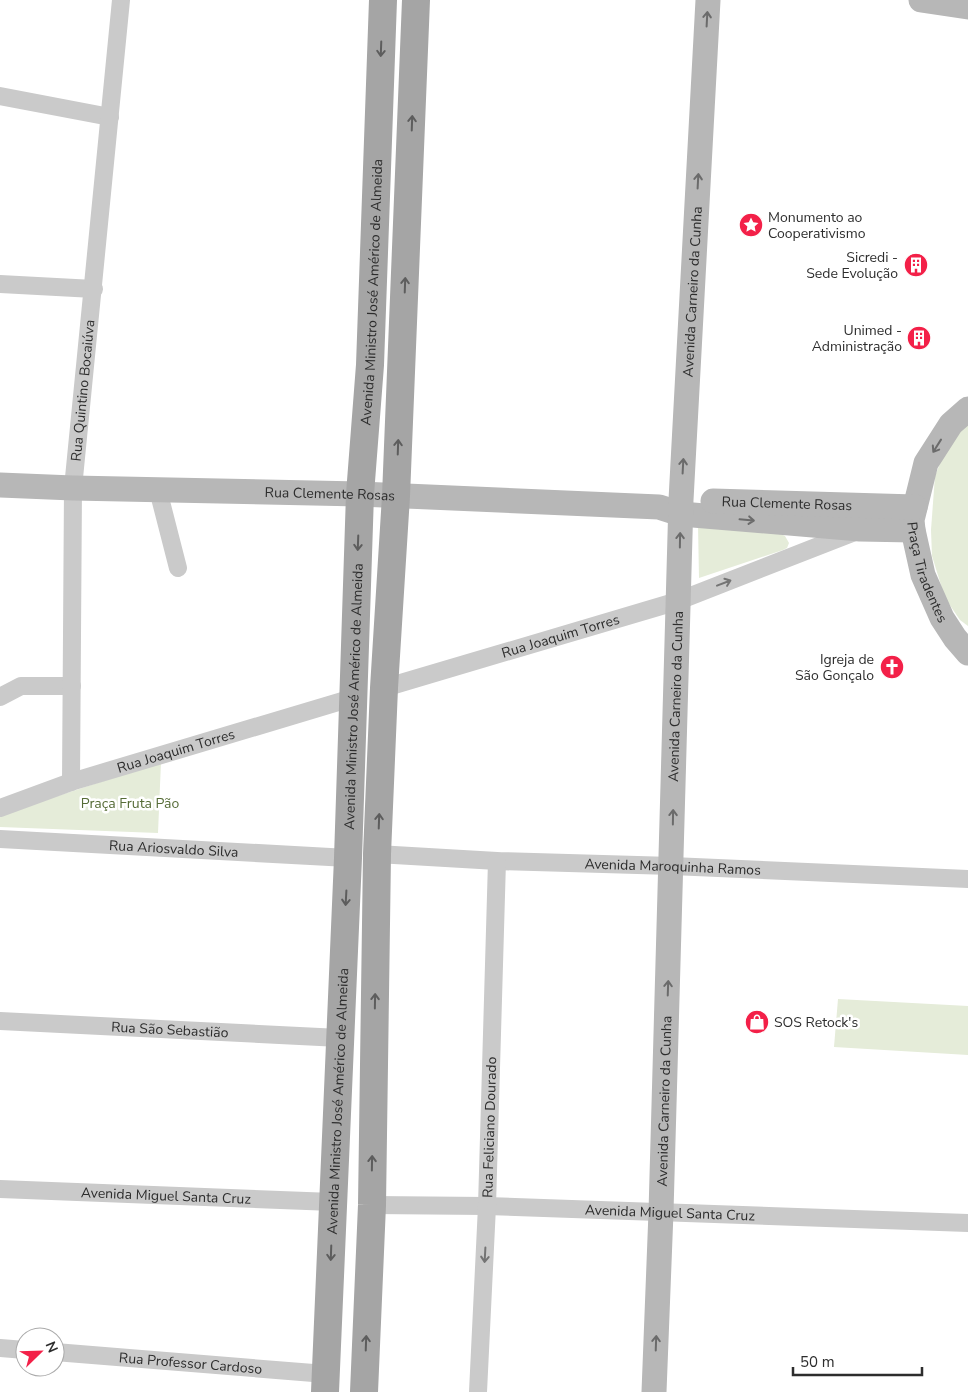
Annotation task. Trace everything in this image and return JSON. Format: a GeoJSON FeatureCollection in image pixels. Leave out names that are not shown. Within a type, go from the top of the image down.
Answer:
{"type":"FeatureCollection","features":[{"type":"Feature","properties":{"kind":"main road","name":"Avenida Ministro José Américo de Almeida"},"geometry":{"type":"LineString","coordinates":[[326,1383],[348,858],[360,494],[370,365],[383,0]]}},
{"type":"Feature","properties":{"kind":"main road"},"geometry":{"type":"LineString","coordinates":[[364,1392],[372,1206],[378,854],[384,688],[396,496],[416,0]]}},
{"type":"Feature","properties":{"kind":"street","name":"Rua Quintino Bocaiúva"},"geometry":{"type":"LineString","coordinates":[[71,782],[74,488],[121,0]]}},
{"type":"Feature","properties":{"kind":"street","name":"Avenida Carneiro da Cunha"},"geometry":{"type":"LineString","coordinates":[[654,1392],[672,866],[678,601],[674,507],[708,0]]}},
{"type":"Feature","properties":{"kind":"street"},"geometry":{"type":"LineString","coordinates":[[921,0],[968,7]]}},
{"type":"Feature","properties":{"kind":"street"},"geometry":{"type":"LineString","coordinates":[[0,96],[110,117]]}},
{"type":"Feature","properties":{"kind":"street"},"geometry":{"type":"LineString","coordinates":[[0,284],[94,289]]}},
{"type":"Feature","properties":{"kind":"street","name":"Praça Tiradentes"},"geometry":{"type":"LineString","coordinates":[[968,409],[951,424],[926,463],[914,519],[923,575],[942,618],[968,653]]}},
{"type":"Feature","properties":{"kind":"street","name":"Rua Clemente Rosas"},"geometry":{"type":"LineString","coordinates":[[0,485],[360,494],[914,519]]}},
{"type":"Feature","properties":{"kind":"street"},"geometry":{"type":"LineString","coordinates":[[158,490],[178,568]]}},
{"type":"Feature","properties":{"kind":"street","name":"Rua Clemente Rosas"},"geometry":{"type":"LineString","coordinates":[[674,507],[860,529]]}},
{"type":"Feature","properties":{"kind":"street","name":"Rua Clemente Rosas"},"geometry":{"type":"LineString","coordinates":[[678,601],[860,529],[914,519]]}},
{"type":"Feature","properties":{"kind":"street","name":"Rua Joaquim Torres"},"geometry":{"type":"LineString","coordinates":[[384,688],[678,601]]}},
{"type":"Feature","properties":{"kind":"street"},"geometry":{"type":"LineString","coordinates":[[0,697],[20,686],[72,686]]}},
{"type":"Feature","properties":{"kind":"street","name":"Rua Joaquim Torres"},"geometry":{"type":"LineString","coordinates":[[0,808],[71,782],[352,698]]}},
{"type":"Feature","properties":{"kind":"street","name":"Rua Ariosvaldo Silva"},"geometry":{"type":"LineString","coordinates":[[0,839],[348,858]]}},
{"type":"Feature","properties":{"kind":"street","name":"Avenida Maroquinha Ramos"},"geometry":{"type":"LineString","coordinates":[[378,854],[497,862],[672,866],[968,879]]}},
{"type":"Feature","properties":{"kind":"street","name":"Rua Feliciano Dourado"},"geometry":{"type":"LineString","coordinates":[[478,1392],[487,1206],[497,862]]}},
{"type":"Feature","properties":{"kind":"street","name":"Rua São Sebastião"},"geometry":{"type":"LineString","coordinates":[[0,1021],[340,1038]]}},
{"type":"Feature","properties":{"kind":"street","name":"Avenida Miguel Santa Cruz"},"geometry":{"type":"LineString","coordinates":[[0,1190],[333,1202]]}},
{"type":"Feature","properties":{"kind":"street","name":"Avenida Miguel Santa Cruz"},"geometry":{"type":"LineString","coordinates":[[372,1206],[487,1206],[968,1223]]}},
{"type":"Feature","properties":{"kind":"street"},"geometry":{"type":"LineString","coordinates":[[0,1348],[15,1349]]}},
{"type":"Feature","properties":{"kind":"street","name":"Rua Professor Cardoso"},"geometry":{"type":"LineString","coordinates":[[65,1353],[326,1383]]}},
{"type":"Feature","properties":{"kind":"green space"},"geometry":{"type":"Polygon","coordinates":[[[968,422],[968,626],[960,620],[945,598],[932,556],[931,530],[935,476],[949,441],[968,422]]]}},
{"type":"Feature","properties":{"kind":"green space"},"geometry":{"type":"Polygon","coordinates":[[[698,525],[781,534],[785,536],[789,543],[787,548],[783,550],[699,578],[698,525]]]}},
{"type":"Feature","properties":{"kind":"green space","name":"Praça Fruta Pão"},"geometry":{"type":"Polygon","coordinates":[[[161,762],[158,833],[0,827],[0,815],[161,762]]]}},
{"type":"Feature","properties":{"kind":"green space"},"geometry":{"type":"Polygon","coordinates":[[[838,999],[968,1006],[968,1055],[834,1047],[838,999]]]}},
{"type":"Feature","properties":{"kind":"place","name":"Monumento ao Cooperativismo"},"geometry":{"type":"Point","coordinates":[751,225]}},
{"type":"Feature","properties":{"kind":"place","name":"Sicredi - Sede Evolução"},"geometry":{"type":"Point","coordinates":[916,265]}},
{"type":"Feature","properties":{"kind":"place","name":"Unimed - Administração"},"geometry":{"type":"Point","coordinates":[919,338]}},
{"type":"Feature","properties":{"kind":"place","name":"Igreja de São Gonçalo"},"geometry":{"type":"Point","coordinates":[892,667]}},
{"type":"Feature","properties":{"kind":"place","name":"SOS Retock's"},"geometry":{"type":"Point","coordinates":[757,1022]}}]}
